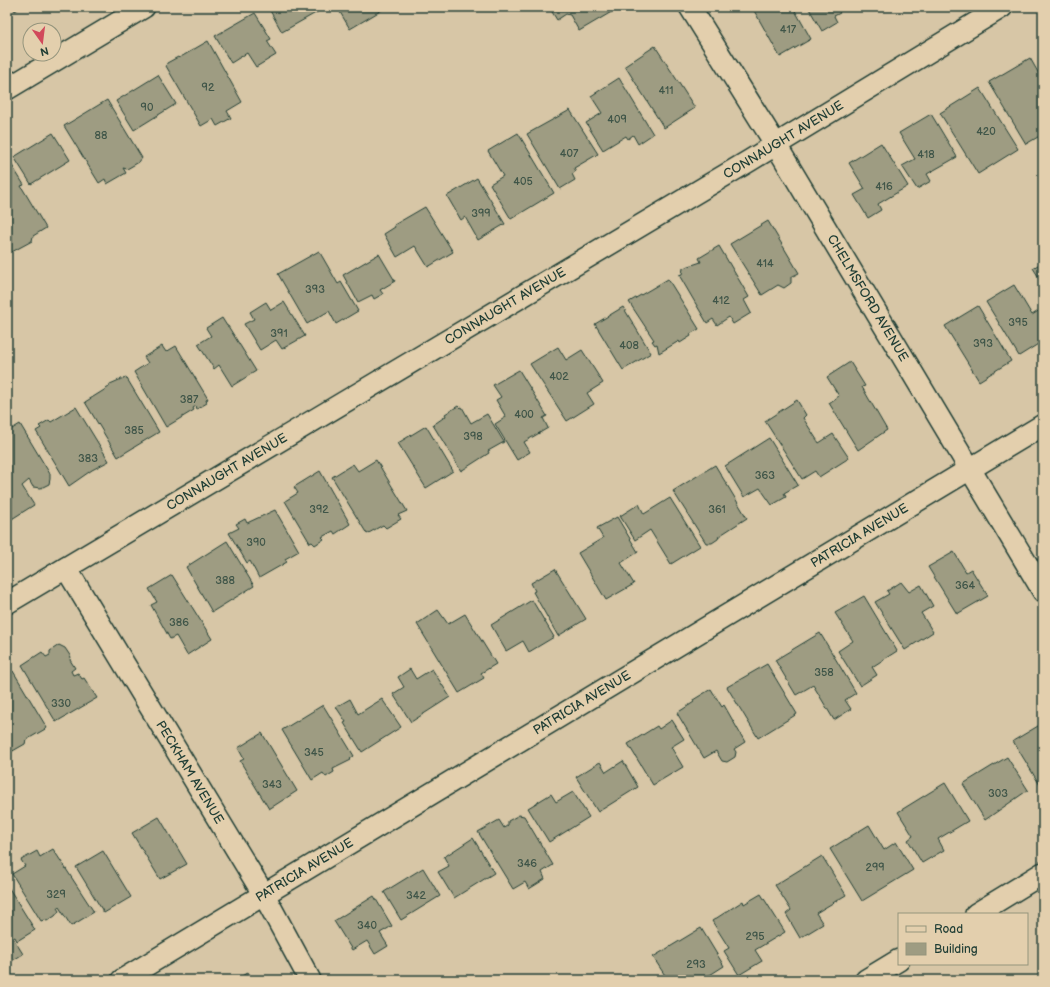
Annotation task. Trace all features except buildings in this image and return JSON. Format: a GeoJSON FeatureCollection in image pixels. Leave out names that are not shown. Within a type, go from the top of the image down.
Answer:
{"type":"FeatureCollection","features":[{"type":"Feature","properties":{"kind":"street"},"geometry":{"type":"LineString","coordinates":[[7,89],[144,7]]}},
{"type":"Feature","properties":{"kind":"street","name":"CHELMSFORD AVENUE"},"geometry":{"type":"LineString","coordinates":[[690,7],[776,145],[1043,591]]}},
{"type":"Feature","properties":{"kind":"street","name":"CONNAUGHT AVENUE"},"geometry":{"type":"LineString","coordinates":[[7,604],[776,145],[1002,7]]}},
{"type":"Feature","properties":{"kind":"street","name":"PATRICIA AVENUE"},"geometry":{"type":"LineString","coordinates":[[122,980],[1043,425]]}},
{"type":"Feature","properties":{"kind":"street","name":"PECKHAM AVENUE"},"geometry":{"type":"LineString","coordinates":[[66,568],[264,895],[310,980]]}},
{"type":"Feature","properties":{"kind":"street"},"geometry":{"type":"LineString","coordinates":[[978,913],[1043,873]]}},
{"type":"Feature","properties":{"kind":"street"},"geometry":{"type":"LineString","coordinates":[[866,980],[898,961]]}}]}
